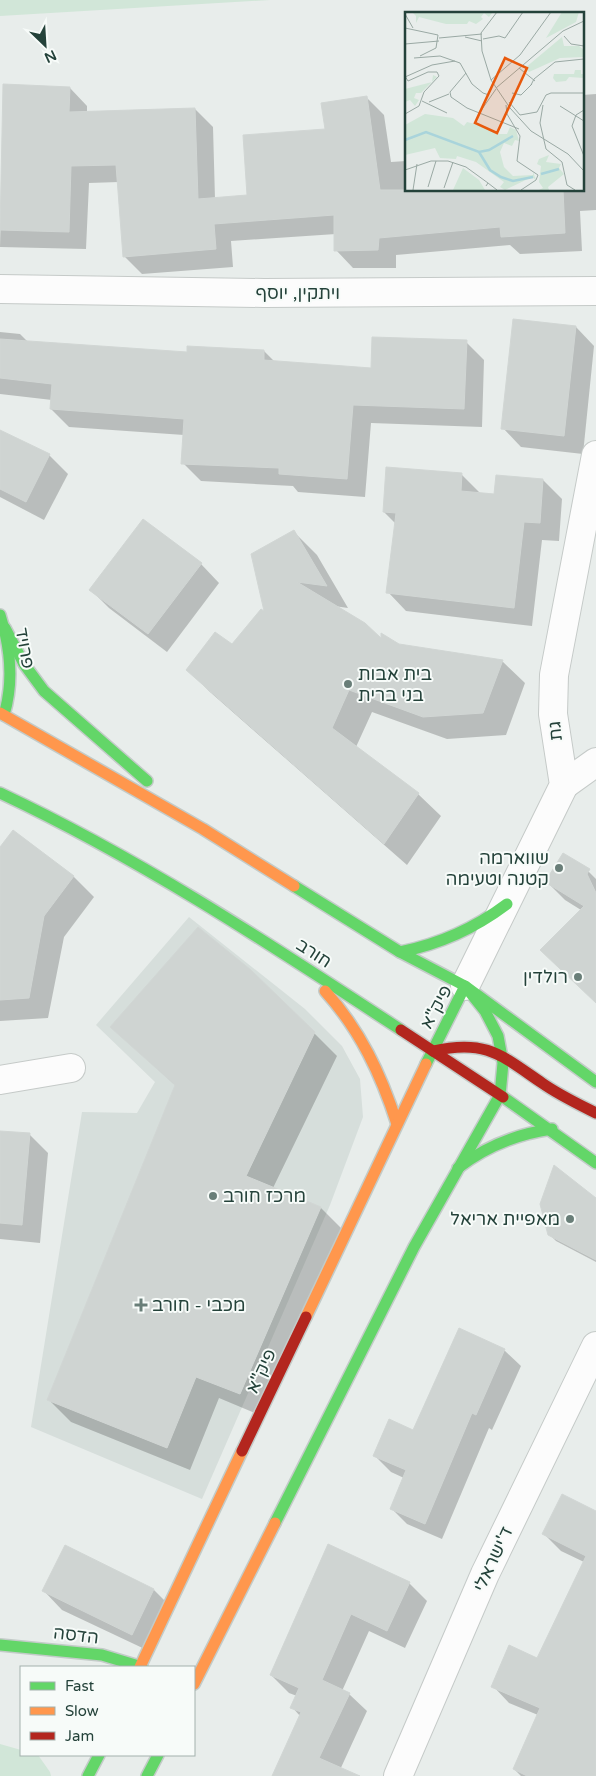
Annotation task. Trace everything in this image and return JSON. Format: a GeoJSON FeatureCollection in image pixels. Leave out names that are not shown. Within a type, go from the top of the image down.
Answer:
{"type":"FeatureCollection","features":[{"type":"Feature","properties":{"kind":"main road","name":"פרויד"},"geometry":{"type":"LineString","coordinates":[[0,615],[5,628],[12,678],[1,716]]}},
{"type":"Feature","properties":{"kind":"main road"},"geometry":{"type":"LineString","coordinates":[[5,628],[24,664],[49,697],[203,829]]}},
{"type":"Feature","properties":{"kind":"main road"},"geometry":{"type":"LineString","coordinates":[[1,716],[75,754],[203,829],[400,952],[465,986],[596,1082]]}},
{"type":"Feature","properties":{"kind":"main road","name":"חורב"},"geometry":{"type":"LineString","coordinates":[[0,793],[66,823],[148,870],[298,963],[500,1094],[552,1129],[596,1163]]}},
{"type":"Feature","properties":{"kind":"main road"},"geometry":{"type":"LineString","coordinates":[[400,952],[435,945],[452,938],[490,918],[507,904]]}},
{"type":"Feature","properties":{"kind":"main road"},"geometry":{"type":"LineString","coordinates":[[298,963],[330,996],[362,1038],[381,1075],[397,1124]]}},
{"type":"Feature","properties":{"kind":"main road","name":"פיק\"א"},"geometry":{"type":"LineString","coordinates":[[141,1666],[397,1124],[465,986],[494,1026],[504,1055],[500,1094],[414,1247],[195,1682]]}},
{"type":"Feature","properties":{"kind":"main road"},"geometry":{"type":"LineString","coordinates":[[433,1051],[448,1047],[462,1047],[484,1049],[504,1055],[545,1085],[596,1113]]}},
{"type":"Feature","properties":{"kind":"main road"},"geometry":{"type":"LineString","coordinates":[[458,1168],[492,1144],[517,1136],[552,1129]]}},
{"type":"Feature","properties":{"kind":"main road","name":"הדסה"},"geometry":{"type":"LineString","coordinates":[[2,1645],[102,1655],[138,1666]]}},
{"type":"Feature","properties":{"kind":"main road","name":"הדסה"},"geometry":{"type":"LineString","coordinates":[[2,1645],[30,1659]]}},
{"type":"Feature","properties":{"kind":"main road"},"geometry":{"type":"LineString","coordinates":[[88,1776],[98,1756]]}},
{"type":"Feature","properties":{"kind":"main road"},"geometry":{"type":"LineString","coordinates":[[147,1776],[157,1756]]}},
{"type":"Feature","properties":{"kind":"street","name":"ויתקין, יוסף"},"geometry":{"type":"LineString","coordinates":[[0,289],[264,293],[596,291]]}},
{"type":"Feature","properties":{"kind":"street","name":"גת"},"geometry":{"type":"LineString","coordinates":[[564,785],[553,714],[554,675],[596,455]]}},
{"type":"Feature","properties":{"kind":"street"},"geometry":{"type":"LineString","coordinates":[[465,986],[564,785],[596,762]]}},
{"type":"Feature","properties":{"kind":"street"},"geometry":{"type":"LineString","coordinates":[[0,1080],[71,1068]]}},
{"type":"Feature","properties":{"kind":"street","name":"ד'ישראלי"},"geometry":{"type":"LineString","coordinates":[[398,1776],[485,1574],[596,1346]]}},
{"type":"Feature","properties":{"kind":"shaded area","name":"מרכז חורב"},"geometry":{"type":"Polygon","coordinates":[[[189,917],[305,1009],[342,1046],[360,1079],[363,1117],[330,1205],[202,1499],[31,1427],[82,1112],[137,1113],[155,1082],[96,1025],[189,917]]]}},
{"type":"Feature","properties":{"kind":"green space"},"geometry":{"type":"Polygon","coordinates":[[[0,0],[270,0],[0,16],[0,0]]]}},
{"type":"Feature","properties":{"kind":"green space"},"geometry":{"type":"Polygon","coordinates":[[[0,1744],[20,1750],[20,1756],[39,1756],[51,1776],[0,1776],[0,1744]]]}},
{"type":"Feature","properties":{"kind":"building"},"geometry":{"type":"Polygon","coordinates":[[[3,84],[70,87],[69,112],[195,108],[198,199],[247,195],[243,135],[325,129],[321,103],[367,96],[380,190],[563,191],[565,233],[501,237],[500,227],[379,238],[378,250],[334,251],[334,215],[214,224],[216,249],[123,257],[116,165],[71,166],[69,232],[0,230],[3,84]]]}},
{"type":"Feature","properties":{"kind":"building"},"geometry":{"type":"Polygon","coordinates":[[[513,319],[576,326],[564,436],[501,429],[513,319]]]}},
{"type":"Feature","properties":{"kind":"building"},"geometry":{"type":"Polygon","coordinates":[[[372,337],[467,340],[464,409],[353,405],[347,479],[279,474],[279,468],[181,464],[184,419],[50,409],[52,384],[0,378],[0,339],[187,352],[187,346],[264,350],[264,360],[371,368],[372,337]]]}},
{"type":"Feature","properties":{"kind":"building"},"geometry":{"type":"Polygon","coordinates":[[[0,430],[50,454],[26,502],[0,489],[0,430]]]}},
{"type":"Feature","properties":{"kind":"building"},"geometry":{"type":"Polygon","coordinates":[[[386,467],[462,473],[461,491],[494,494],[496,475],[543,479],[540,523],[524,522],[514,608],[386,593],[396,513],[383,512],[386,467]]]}},
{"type":"Feature","properties":{"kind":"building"},"geometry":{"type":"Polygon","coordinates":[[[143,519],[202,563],[148,634],[89,590],[143,519]]]}},
{"type":"Feature","properties":{"kind":"building","name":"בית אבות בני ברית"},"geometry":{"type":"Polygon","coordinates":[[[294,530],[327,586],[297,582],[365,623],[381,638],[381,633],[399,644],[503,660],[483,713],[423,717],[349,690],[332,728],[419,793],[384,844],[186,670],[215,632],[232,644],[261,609],[264,611],[251,554],[294,530]]]}},
{"type":"Feature","properties":{"kind":"building"},"geometry":{"type":"Polygon","coordinates":[[[13,830],[74,876],[44,916],[29,998],[0,1000],[0,847],[13,830]]]}},
{"type":"Feature","properties":{"kind":"building"},"geometry":{"type":"Polygon","coordinates":[[[563,853],[590,869],[587,874],[596,893],[596,1003],[540,950],[584,906],[545,882],[563,853]]]}},
{"type":"Feature","properties":{"kind":"building","name":"מרכז חורב"},"geometry":{"type":"Polygon","coordinates":[[[198,927],[251,970],[315,1032],[246,1176],[321,1207],[240,1394],[196,1377],[167,1448],[47,1400],[175,1085],[110,1027],[198,927]]]}},
{"type":"Feature","properties":{"kind":"building"},"geometry":{"type":"Polygon","coordinates":[[[0,1131],[30,1133],[22,1225],[0,1223],[0,1131]]]}},
{"type":"Feature","properties":{"kind":"building","name":"מאפיית אריאל"},"geometry":{"type":"Polygon","coordinates":[[[554,1165],[596,1198],[596,1260],[548,1235],[540,1204],[554,1165]]]}},
{"type":"Feature","properties":{"kind":"building"},"geometry":{"type":"Polygon","coordinates":[[[459,1328],[505,1349],[476,1415],[472,1413],[425,1524],[390,1509],[406,1470],[373,1456],[389,1419],[413,1430],[459,1328]]]}},
{"type":"Feature","properties":{"kind":"building"},"geometry":{"type":"Polygon","coordinates":[[[562,1494],[596,1511],[596,1776],[527,1776],[513,1769],[540,1708],[491,1687],[509,1645],[537,1658],[586,1556],[542,1534],[562,1494]]]}},
{"type":"Feature","properties":{"kind":"building"},"geometry":{"type":"Polygon","coordinates":[[[328,1544],[410,1582],[387,1631],[351,1614],[322,1680],[350,1693],[319,1758],[360,1776],[272,1776],[301,1712],[290,1708],[299,1688],[270,1675],[328,1544]]]}},
{"type":"Feature","properties":{"kind":"building"},"geometry":{"type":"Polygon","coordinates":[[[65,1545],[154,1589],[132,1635],[42,1591],[65,1545]]]}},
{"type":"Feature","properties":{"kind":"traffic: fast"},"geometry":{"type":"LineString","coordinates":[[0,615],[7,640],[10,665],[9,690],[4,715]]}},
{"type":"Feature","properties":{"kind":"traffic: fast"},"geometry":{"type":"LineString","coordinates":[[5,628],[24,664],[44,691],[147,781]]}},
{"type":"Feature","properties":{"kind":"traffic: fast"},"geometry":{"type":"LineString","coordinates":[[0,793],[104,846],[205,904],[401,1030]]}},
{"type":"Feature","properties":{"kind":"traffic: fast"},"geometry":{"type":"LineString","coordinates":[[294,886],[400,952],[465,986],[596,1082]]}},
{"type":"Feature","properties":{"kind":"traffic: fast"},"geometry":{"type":"LineString","coordinates":[[400,952],[443,940],[482,921],[507,904]]}},
{"type":"Feature","properties":{"kind":"traffic: fast"},"geometry":{"type":"LineString","coordinates":[[275,1523],[414,1247],[500,1095],[503,1063],[498,1036],[485,1011],[465,986],[426,1064]]}},
{"type":"Feature","properties":{"kind":"traffic: fast"},"geometry":{"type":"LineString","coordinates":[[503,1097],[596,1163]]}},
{"type":"Feature","properties":{"kind":"traffic: fast"},"geometry":{"type":"LineString","coordinates":[[458,1168],[480,1153],[502,1142],[526,1134],[552,1129]]}},
{"type":"Feature","properties":{"kind":"traffic: fast"},"geometry":{"type":"LineString","coordinates":[[0,1645],[102,1655],[139,1666]]}},
{"type":"Feature","properties":{"kind":"traffic: fast"},"geometry":{"type":"LineString","coordinates":[[88,1776],[98,1756]]}},
{"type":"Feature","properties":{"kind":"traffic: fast"},"geometry":{"type":"LineString","coordinates":[[147,1776],[157,1756]]}},
{"type":"Feature","properties":{"kind":"traffic: slow"},"geometry":{"type":"LineString","coordinates":[[0,713],[203,829],[294,886]]}},
{"type":"Feature","properties":{"kind":"traffic: slow"},"geometry":{"type":"LineString","coordinates":[[325,991],[349,1021],[368,1053],[384,1088],[397,1124]]}},
{"type":"Feature","properties":{"kind":"traffic: slow"},"geometry":{"type":"LineString","coordinates":[[306,1317],[426,1064]]}},
{"type":"Feature","properties":{"kind":"traffic: slow"},"geometry":{"type":"LineString","coordinates":[[140,1666],[242,1451]]}},
{"type":"Feature","properties":{"kind":"traffic: slow"},"geometry":{"type":"LineString","coordinates":[[195,1682],[275,1523]]}},
{"type":"Feature","properties":{"kind":"traffic: jam"},"geometry":{"type":"LineString","coordinates":[[401,1030],[503,1097]]}},
{"type":"Feature","properties":{"kind":"traffic: jam"},"geometry":{"type":"LineString","coordinates":[[433,1051],[467,1047],[480,1048],[492,1052],[515,1064],[555,1091],[596,1113]]}},
{"type":"Feature","properties":{"kind":"traffic: jam"},"geometry":{"type":"LineString","coordinates":[[242,1451],[306,1317]]}},
{"type":"Feature","properties":{"kind":"place","name":"בית אבות בני ברית"},"geometry":{"type":"Point","coordinates":[348,684]}},
{"type":"Feature","properties":{"kind":"place","name":"שווארמה קטנה וטעימה"},"geometry":{"type":"Point","coordinates":[559,868]}},
{"type":"Feature","properties":{"kind":"place","name":"רולדין"},"geometry":{"type":"Point","coordinates":[578,977]}},
{"type":"Feature","properties":{"kind":"place","name":"מרכז חורב"},"geometry":{"type":"Point","coordinates":[213,1196]}},
{"type":"Feature","properties":{"kind":"place","name":"מאפיית אריאל"},"geometry":{"type":"Point","coordinates":[570,1219]}},
{"type":"Feature","properties":{"kind":"place","name":"מכבי - חורב"},"geometry":{"type":"Point","coordinates":[141,1305]}}]}
